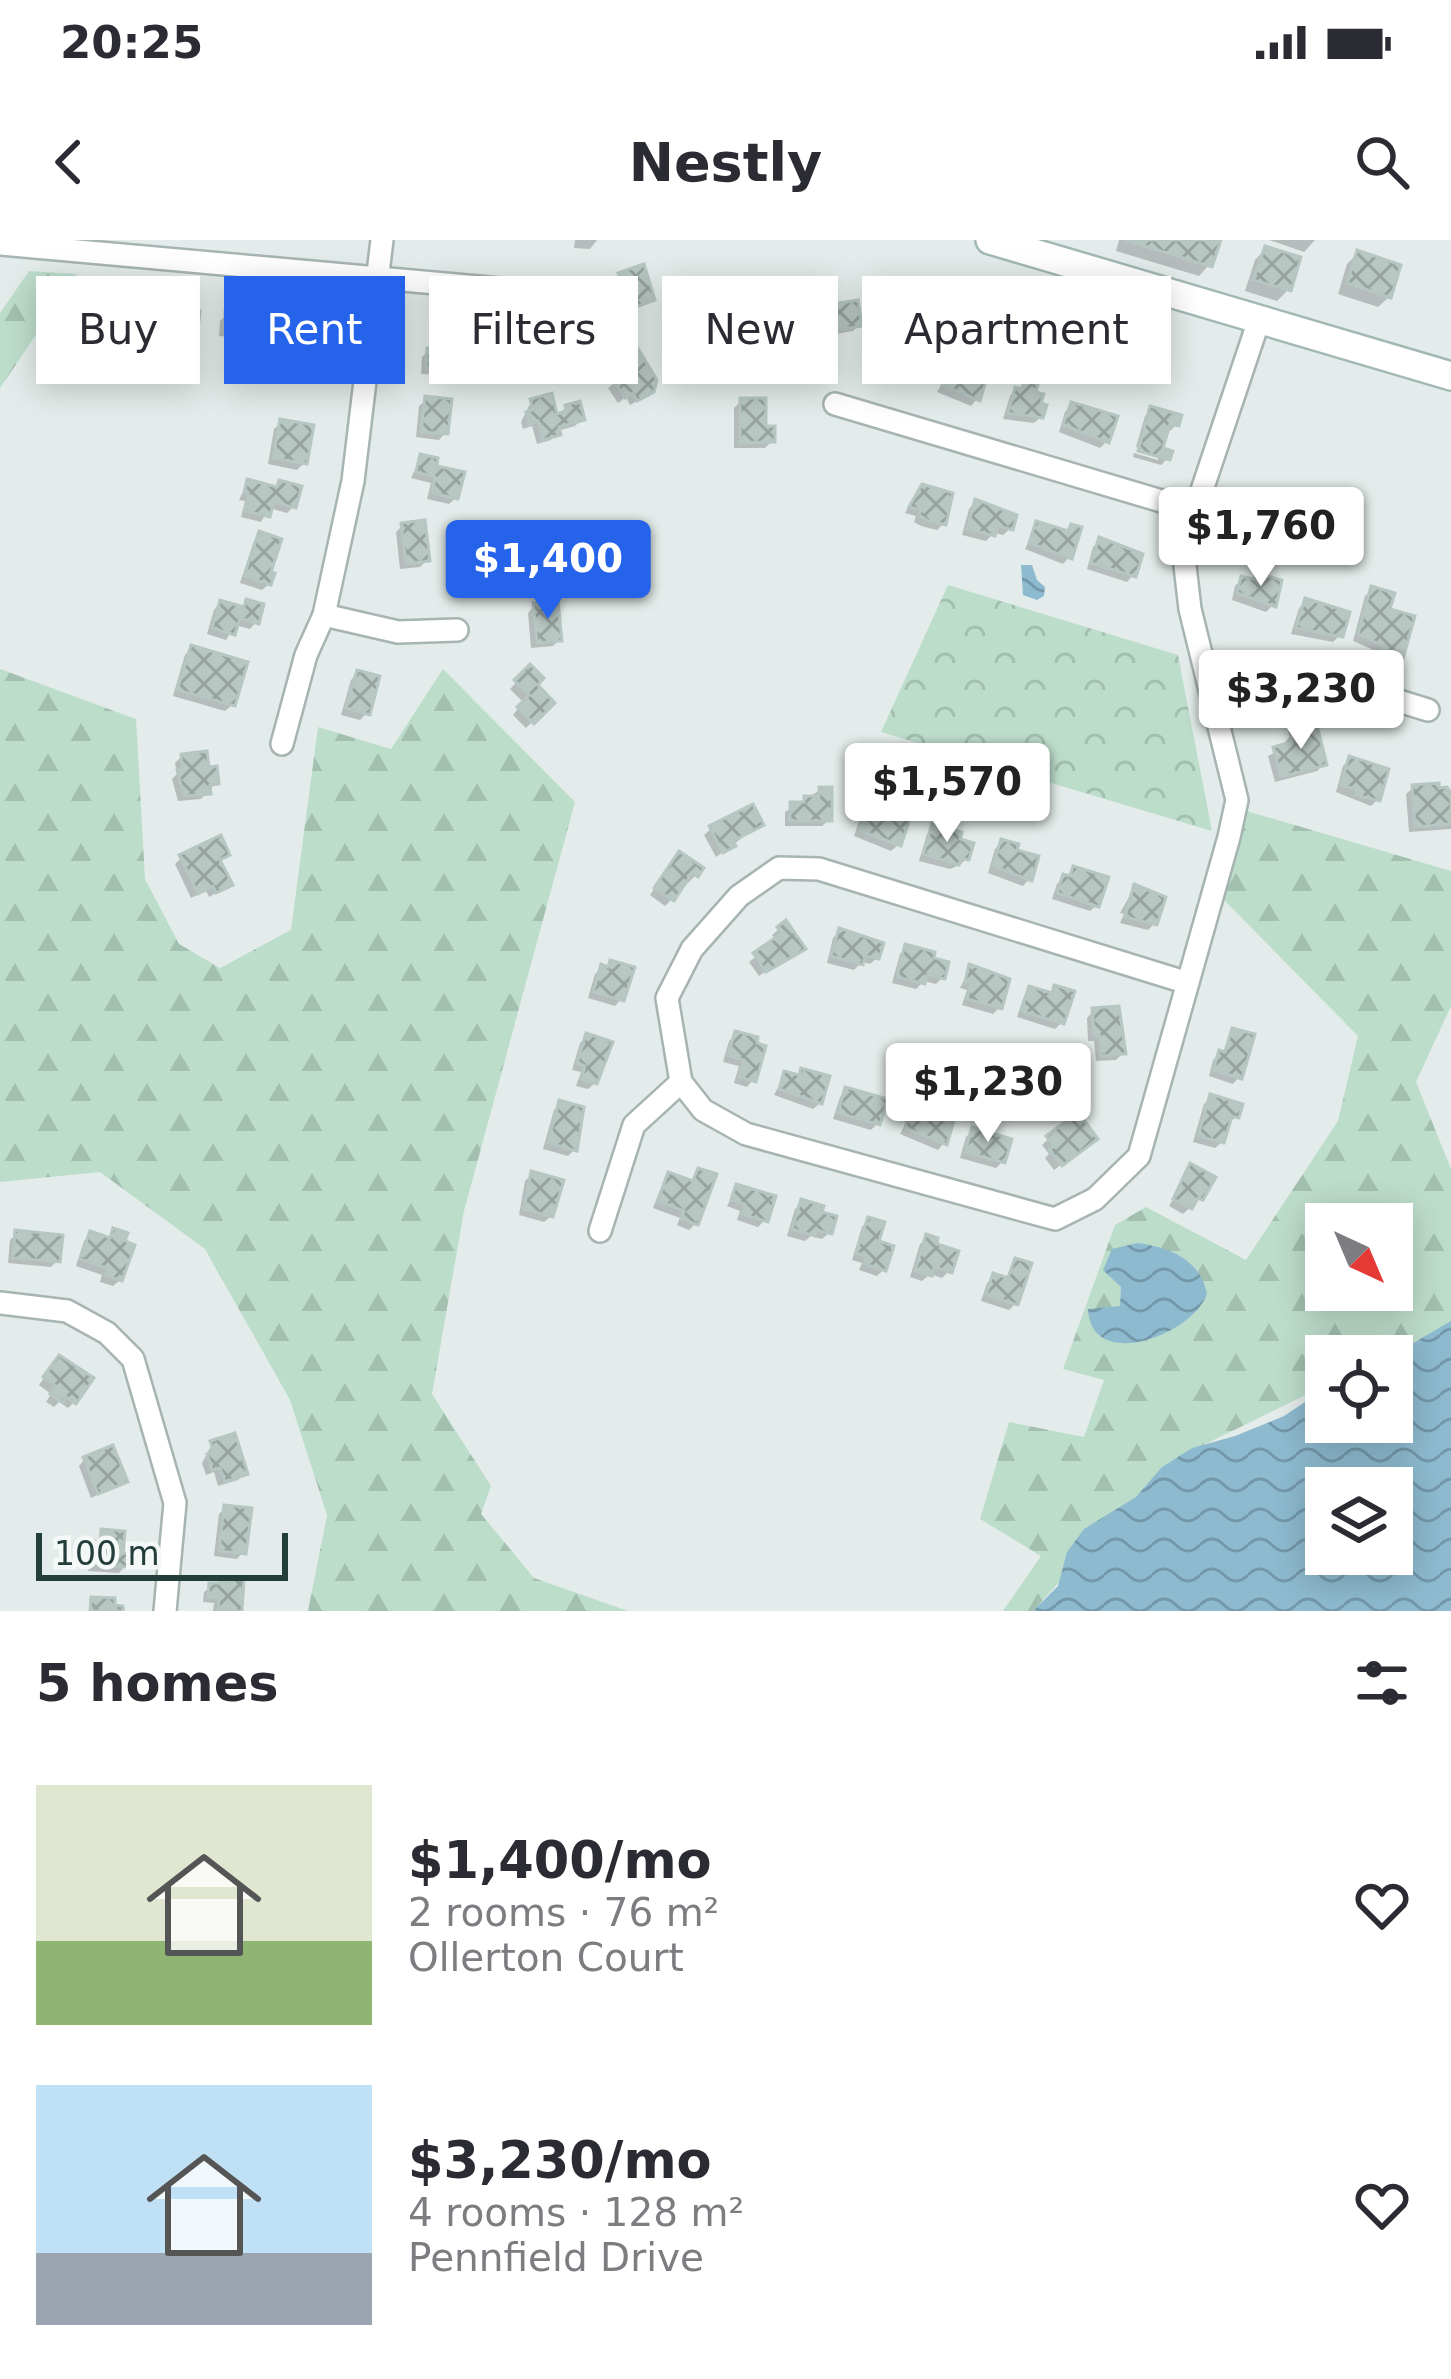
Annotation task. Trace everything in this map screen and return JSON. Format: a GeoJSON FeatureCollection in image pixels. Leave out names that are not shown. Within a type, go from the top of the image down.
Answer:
{"type":"FeatureCollection","features":[{"type":"Feature","properties":{"kind":"street"},"geometry":{"type":"LineString","coordinates":[[0,244],[380,276],[382,240]]}},
{"type":"Feature","properties":{"kind":"street"},"geometry":{"type":"LineString","coordinates":[[990,240],[1451,376]]}},
{"type":"Feature","properties":{"kind":"street"},"geometry":{"type":"LineString","coordinates":[[1188,983],[819,869],[779,868],[739,896],[692,949],[667,998],[681,1082],[703,1110],[746,1134],[1054,1219],[1095,1199],[1139,1156],[1188,983],[1237,800],[1190,609],[1185,566],[1195,511],[1259,320]]}},
{"type":"Feature","properties":{"kind":"street"},"geometry":{"type":"LineString","coordinates":[[282,744],[306,655],[325,616],[353,481],[366,384]]}},
{"type":"Feature","properties":{"kind":"street"},"geometry":{"type":"LineString","coordinates":[[835,404],[1195,511]]}},
{"type":"Feature","properties":{"kind":"street"},"geometry":{"type":"LineString","coordinates":[[325,616],[398,632],[457,630]]}},
{"type":"Feature","properties":{"kind":"street"},"geometry":{"type":"LineString","coordinates":[[1211,694],[1264,676],[1321,677],[1428,710]]}},
{"type":"Feature","properties":{"kind":"street"},"geometry":{"type":"LineString","coordinates":[[600,1231],[634,1125],[681,1082]]}},
{"type":"Feature","properties":{"kind":"street"},"geometry":{"type":"LineString","coordinates":[[0,1303],[67,1311],[107,1333],[133,1359],[175,1503],[165,1611]]}},
{"type":"Feature","properties":{"kind":"green space"},"geometry":{"type":"Polygon","coordinates":[[[29,271],[77,274],[36,276],[36,335],[0,388],[0,313],[29,271]]]}},
{"type":"Feature","properties":{"kind":"green space"},"geometry":{"type":"Polygon","coordinates":[[[948,585],[1178,655],[1212,831],[881,732],[948,585]]]}},
{"type":"Feature","properties":{"kind":"green space"},"geometry":{"type":"Polygon","coordinates":[[[0,669],[136,719],[145,879],[179,944],[220,968],[291,930],[318,727],[391,749],[443,669],[575,802],[464,1211],[432,1394],[491,1486],[481,1514],[534,1578],[628,1611],[308,1611],[327,1515],[290,1400],[205,1249],[100,1172],[0,1182],[0,669]]]}},
{"type":"Feature","properties":{"kind":"green space"},"geometry":{"type":"Polygon","coordinates":[[[1240,809],[1451,871],[1451,1006],[1416,1082],[1451,1169],[1451,1324],[1413,1343],[1413,1335],[1305,1335],[1305,1395],[1169,1462],[1033,1611],[1003,1611],[1041,1556],[980,1519],[1009,1422],[1084,1437],[1104,1380],[1063,1369],[1115,1225],[1146,1207],[1246,1260],[1338,1121],[1358,1036],[1222,898],[1240,809]]]}},
{"type":"Feature","properties":{"kind":"water"},"geometry":{"type":"Polygon","coordinates":[[[1021,565],[1032,565],[1045,587],[1044,596],[1037,600],[1023,595],[1021,565]]]}},
{"type":"Feature","properties":{"kind":"water"},"geometry":{"type":"Polygon","coordinates":[[[1137,1243],[1181,1257],[1198,1272],[1207,1294],[1183,1323],[1143,1341],[1123,1343],[1106,1339],[1093,1328],[1088,1309],[1120,1306],[1121,1287],[1103,1270],[1112,1249],[1137,1243]]]}},
{"type":"Feature","properties":{"kind":"water"},"geometry":{"type":"Polygon","coordinates":[[[1451,1321],[1451,1611],[1033,1611],[1058,1586],[1067,1552],[1084,1529],[1136,1497],[1162,1467],[1192,1448],[1284,1416],[1305,1402],[1305,1443],[1413,1443],[1413,1343],[1451,1321]]]}},
{"type":"Feature","properties":{"kind":"building"},"geometry":{"type":"Polygon","coordinates":[[[1125,240],[1221,240],[1212,267],[1125,240]]]}},
{"type":"Feature","properties":{"kind":"building"},"geometry":{"type":"Polygon","coordinates":[[[1265,246],[1301,257],[1291,291],[1253,280],[1265,246]]]}},
{"type":"Feature","properties":{"kind":"building"},"geometry":{"type":"Polygon","coordinates":[[[1357,250],[1401,265],[1391,298],[1347,283],[1357,250]]]}},
{"type":"Feature","properties":{"kind":"building"},"geometry":{"type":"Polygon","coordinates":[[[644,264],[655,300],[638,306],[638,276],[618,273],[644,264]]]}},
{"type":"Feature","properties":{"kind":"building"},"geometry":{"type":"Polygon","coordinates":[[[858,300],[862,326],[838,330],[838,303],[858,300]]]}},
{"type":"Feature","properties":{"kind":"building"},"geometry":{"type":"Polygon","coordinates":[[[638,349],[657,380],[654,392],[637,401],[633,393],[625,398],[616,384],[638,384],[638,349]]]}},
{"type":"Feature","properties":{"kind":"building"},"geometry":{"type":"Polygon","coordinates":[[[942,384],[985,384],[980,401],[942,384]]]}},
{"type":"Feature","properties":{"kind":"building"},"geometry":{"type":"Polygon","coordinates":[[[1023,384],[1038,384],[1036,392],[1044,394],[1041,403],[1047,405],[1043,418],[1008,413],[1015,387],[1022,389],[1023,384]]]}},
{"type":"Feature","properties":{"kind":"building"},"geometry":{"type":"Polygon","coordinates":[[[552,393],[557,414],[566,411],[565,405],[580,401],[585,420],[559,427],[561,435],[543,440],[538,421],[529,424],[526,412],[533,410],[530,399],[552,393]]]}},
{"type":"Feature","properties":{"kind":"building"},"geometry":{"type":"Polygon","coordinates":[[[425,396],[452,399],[448,434],[421,432],[425,396]]]}},
{"type":"Feature","properties":{"kind":"building"},"geometry":{"type":"Polygon","coordinates":[[[740,398],[766,398],[766,426],[775,426],[775,442],[740,443],[740,398]]]}},
{"type":"Feature","properties":{"kind":"building"},"geometry":{"type":"Polygon","coordinates":[[[1071,402],[1118,416],[1109,443],[1063,425],[1071,402]]]}},
{"type":"Feature","properties":{"kind":"building"},"geometry":{"type":"Polygon","coordinates":[[[1150,406],[1182,415],[1179,426],[1170,424],[1163,448],[1173,451],[1170,460],[1138,451],[1150,406]]]}},
{"type":"Feature","properties":{"kind":"building"},"geometry":{"type":"Polygon","coordinates":[[[280,419],[314,425],[307,464],[273,458],[280,419]]]}},
{"type":"Feature","properties":{"kind":"building"},"geometry":{"type":"Polygon","coordinates":[[[420,454],[438,458],[437,466],[465,472],[458,499],[432,493],[435,477],[416,472],[420,454]]]}},
{"type":"Feature","properties":{"kind":"building"},"geometry":{"type":"Polygon","coordinates":[[[247,479],[277,487],[279,480],[302,486],[296,508],[274,502],[270,517],[245,511],[247,479]]]}},
{"type":"Feature","properties":{"kind":"building"},"geometry":{"type":"Polygon","coordinates":[[[922,484],[953,493],[946,525],[928,521],[919,515],[921,510],[909,507],[922,484]]]}},
{"type":"Feature","properties":{"kind":"building"},"geometry":{"type":"Polygon","coordinates":[[[975,499],[1017,515],[1013,530],[998,526],[995,536],[967,529],[975,499]]]}},
{"type":"Feature","properties":{"kind":"building"},"geometry":{"type":"Polygon","coordinates":[[[425,520],[430,561],[406,564],[401,523],[425,520]]]}},
{"type":"Feature","properties":{"kind":"building"},"geometry":{"type":"Polygon","coordinates":[[[1036,521],[1068,531],[1071,524],[1082,527],[1072,559],[1029,543],[1036,521]]]}},
{"type":"Feature","properties":{"kind":"building"},"geometry":{"type":"Polygon","coordinates":[[[519,530],[549,566],[534,578],[518,559],[508,567],[494,551],[519,530]]]}},
{"type":"Feature","properties":{"kind":"building"},"geometry":{"type":"Polygon","coordinates":[[[259,531],[282,539],[271,585],[244,576],[259,531]]]}},
{"type":"Feature","properties":{"kind":"building"},"geometry":{"type":"Polygon","coordinates":[[[1099,537],[1143,554],[1136,577],[1091,563],[1099,537]]]}},
{"type":"Feature","properties":{"kind":"building"},"geometry":{"type":"Polygon","coordinates":[[[1256,573],[1282,580],[1276,607],[1237,593],[1241,576],[1254,579],[1256,573]]]}},
{"type":"Feature","properties":{"kind":"building"},"geometry":{"type":"Polygon","coordinates":[[[1371,586],[1395,593],[1390,609],[1415,616],[1403,659],[1381,653],[1383,646],[1358,634],[1371,586]]]}},
{"type":"Feature","properties":{"kind":"building"},"geometry":{"type":"Polygon","coordinates":[[[1305,598],[1350,612],[1343,637],[1296,628],[1305,598]]]}},
{"type":"Feature","properties":{"kind":"building"},"geometry":{"type":"Polygon","coordinates":[[[246,599],[264,604],[259,624],[240,618],[235,635],[212,628],[220,600],[244,607],[246,599]]]}},
{"type":"Feature","properties":{"kind":"building"},"geometry":{"type":"Polygon","coordinates":[[[558,600],[562,641],[537,643],[533,603],[558,600]]]}},
{"type":"Feature","properties":{"kind":"building"},"geometry":{"type":"Polygon","coordinates":[[[191,645],[248,662],[235,706],[177,690],[191,645]]]}},
{"type":"Feature","properties":{"kind":"building"},"geometry":{"type":"Polygon","coordinates":[[[530,664],[544,678],[538,685],[555,703],[534,724],[517,707],[529,695],[514,680],[530,664]]]}},
{"type":"Feature","properties":{"kind":"building"},"geometry":{"type":"Polygon","coordinates":[[[357,670],[380,676],[370,715],[346,708],[357,670]]]}},
{"type":"Feature","properties":{"kind":"building"},"geometry":{"type":"Polygon","coordinates":[[[1317,725],[1327,765],[1281,777],[1273,747],[1292,742],[1290,732],[1317,725]]]}},
{"type":"Feature","properties":{"kind":"building"},"geometry":{"type":"Polygon","coordinates":[[[207,751],[209,767],[217,766],[219,784],[210,785],[211,794],[184,796],[177,770],[182,769],[181,754],[207,751]]]}},
{"type":"Feature","properties":{"kind":"building"},"geometry":{"type":"Polygon","coordinates":[[[1349,756],[1389,769],[1380,801],[1355,795],[1357,790],[1341,785],[1349,756]]]}},
{"type":"Feature","properties":{"kind":"building"},"geometry":{"type":"Polygon","coordinates":[[[1439,783],[1439,788],[1447,787],[1451,793],[1451,824],[1415,827],[1412,785],[1439,783]]]}},
{"type":"Feature","properties":{"kind":"building"},"geometry":{"type":"Polygon","coordinates":[[[819,787],[832,787],[832,821],[790,821],[790,802],[819,796],[819,787]]]}},
{"type":"Feature","properties":{"kind":"building"},"geometry":{"type":"Polygon","coordinates":[[[886,797],[906,804],[902,816],[910,818],[901,846],[859,830],[865,811],[879,816],[886,797]]]}},
{"type":"Feature","properties":{"kind":"building"},"geometry":{"type":"Polygon","coordinates":[[[753,804],[764,825],[733,841],[736,846],[723,853],[709,826],[753,804]]]}},
{"type":"Feature","properties":{"kind":"building"},"geometry":{"type":"Polygon","coordinates":[[[932,824],[962,832],[960,839],[974,843],[969,860],[961,858],[959,865],[923,854],[932,824]]]}},
{"type":"Feature","properties":{"kind":"building"},"geometry":{"type":"Polygon","coordinates":[[[221,835],[230,855],[220,860],[233,885],[216,893],[213,886],[198,894],[179,855],[221,835]]]}},
{"type":"Feature","properties":{"kind":"building"},"geometry":{"type":"Polygon","coordinates":[[[1001,839],[1039,856],[1032,881],[993,866],[1001,839]]]}},
{"type":"Feature","properties":{"kind":"building"},"geometry":{"type":"Polygon","coordinates":[[[679,851],[704,868],[698,877],[692,873],[674,901],[654,888],[679,851]]]}},
{"type":"Feature","properties":{"kind":"building"},"geometry":{"type":"Polygon","coordinates":[[[1073,866],[1109,877],[1099,907],[1057,893],[1063,874],[1070,876],[1073,866]]]}},
{"type":"Feature","properties":{"kind":"building"},"geometry":{"type":"Polygon","coordinates":[[[1134,884],[1166,897],[1157,925],[1125,917],[1134,884]]]}},
{"type":"Feature","properties":{"kind":"building"},"geometry":{"type":"Polygon","coordinates":[[[786,920],[806,949],[766,972],[753,953],[782,933],[777,927],[786,920]]]}},
{"type":"Feature","properties":{"kind":"building"},"geometry":{"type":"Polygon","coordinates":[[[839,928],[884,943],[879,959],[865,956],[863,965],[831,956],[839,928]]]}},
{"type":"Feature","properties":{"kind":"building"},"geometry":{"type":"Polygon","coordinates":[[[905,944],[935,952],[934,958],[949,962],[945,979],[927,975],[925,984],[897,977],[905,944]]]}},
{"type":"Feature","properties":{"kind":"building"},"geometry":{"type":"Polygon","coordinates":[[[610,960],[635,967],[624,1001],[593,992],[601,964],[608,967],[610,960]]]}},
{"type":"Feature","properties":{"kind":"building"},"geometry":{"type":"Polygon","coordinates":[[[969,964],[1010,979],[1002,1009],[967,999],[969,964]]]}},
{"type":"Feature","properties":{"kind":"building"},"geometry":{"type":"Polygon","coordinates":[[[1054,985],[1075,991],[1064,1024],[1021,1011],[1029,986],[1052,993],[1054,985]]]}},
{"type":"Feature","properties":{"kind":"building"},"geometry":{"type":"Polygon","coordinates":[[[1119,1006],[1126,1054],[1101,1056],[1092,1008],[1119,1006]]]}},
{"type":"Feature","properties":{"kind":"building"},"geometry":{"type":"Polygon","coordinates":[[[1232,1028],[1255,1034],[1242,1079],[1213,1070],[1232,1028]]]}},
{"type":"Feature","properties":{"kind":"building"},"geometry":{"type":"Polygon","coordinates":[[[735,1031],[758,1037],[757,1043],[766,1046],[756,1082],[739,1077],[744,1060],[728,1056],[735,1031]]]}},
{"type":"Feature","properties":{"kind":"building"},"geometry":{"type":"Polygon","coordinates":[[[586,1033],[613,1042],[597,1084],[581,1079],[585,1066],[577,1063],[586,1033]]]}},
{"type":"Feature","properties":{"kind":"building"},"geometry":{"type":"Polygon","coordinates":[[[801,1068],[830,1076],[822,1104],[779,1089],[784,1071],[799,1075],[801,1068]]]}},
{"type":"Feature","properties":{"kind":"building"},"geometry":{"type":"Polygon","coordinates":[[[845,1087],[888,1099],[880,1125],[838,1113],[845,1087]]]}},
{"type":"Feature","properties":{"kind":"building"},"geometry":{"type":"Polygon","coordinates":[[[1210,1094],[1243,1104],[1239,1118],[1232,1116],[1224,1143],[1198,1136],[1210,1094]]]}},
{"type":"Feature","properties":{"kind":"building"},"geometry":{"type":"Polygon","coordinates":[[[559,1100],[584,1107],[577,1151],[548,1143],[559,1100]]]}},
{"type":"Feature","properties":{"kind":"building"},"geometry":{"type":"Polygon","coordinates":[[[926,1108],[955,1117],[947,1145],[905,1128],[910,1109],[924,1113],[926,1108]]]}},
{"type":"Feature","properties":{"kind":"building"},"geometry":{"type":"Polygon","coordinates":[[[1078,1112],[1098,1139],[1062,1166],[1049,1150],[1054,1146],[1046,1136],[1078,1112]]]}},
{"type":"Feature","properties":{"kind":"building"},"geometry":{"type":"Polygon","coordinates":[[[972,1127],[1012,1139],[1005,1163],[965,1152],[972,1127]]]}},
{"type":"Feature","properties":{"kind":"building"},"geometry":{"type":"Polygon","coordinates":[[[1190,1163],[1216,1177],[1192,1209],[1173,1199],[1190,1163]]]}},
{"type":"Feature","properties":{"kind":"building"},"geometry":{"type":"Polygon","coordinates":[[[698,1168],[717,1174],[698,1225],[681,1219],[684,1211],[658,1201],[668,1172],[693,1181],[698,1168]]]}},
{"type":"Feature","properties":{"kind":"building"},"geometry":{"type":"Polygon","coordinates":[[[531,1171],[564,1180],[553,1217],[524,1209],[531,1171]]]}},
{"type":"Feature","properties":{"kind":"building"},"geometry":{"type":"Polygon","coordinates":[[[736,1184],[776,1196],[768,1222],[742,1214],[745,1204],[731,1200],[736,1184]]]}},
{"type":"Feature","properties":{"kind":"building"},"geometry":{"type":"Polygon","coordinates":[[[801,1199],[837,1216],[832,1234],[816,1230],[815,1236],[792,1229],[801,1199]]]}},
{"type":"Feature","properties":{"kind":"building"},"geometry":{"type":"Polygon","coordinates":[[[868,1217],[885,1222],[879,1241],[894,1246],[886,1271],[864,1264],[866,1256],[856,1253],[868,1217]]]}},
{"type":"Feature","properties":{"kind":"building"},"geometry":{"type":"Polygon","coordinates":[[[113,1228],[128,1233],[125,1241],[135,1245],[122,1281],[105,1275],[107,1268],[80,1259],[90,1231],[110,1238],[113,1228]]]}},
{"type":"Feature","properties":{"kind":"building"},"geometry":{"type":"Polygon","coordinates":[[[15,1230],[63,1235],[60,1262],[13,1258],[15,1230]]]}},
{"type":"Feature","properties":{"kind":"building"},"geometry":{"type":"Polygon","coordinates":[[[926,1234],[938,1238],[937,1244],[959,1251],[952,1273],[934,1267],[932,1276],[915,1271],[926,1234]]]}},
{"type":"Feature","properties":{"kind":"building"},"geometry":{"type":"Polygon","coordinates":[[[1015,1258],[1032,1263],[1018,1305],[986,1295],[993,1273],[1008,1278],[1015,1258]]]}},
{"type":"Feature","properties":{"kind":"building"},"geometry":{"type":"Polygon","coordinates":[[[59,1355],[94,1378],[76,1404],[66,1397],[63,1403],[50,1394],[56,1386],[43,1377],[59,1355]]]}},
{"type":"Feature","properties":{"kind":"building"},"geometry":{"type":"Polygon","coordinates":[[[235,1433],[248,1474],[225,1482],[220,1468],[212,1470],[207,1454],[214,1452],[210,1441],[235,1433]]]}},
{"type":"Feature","properties":{"kind":"building"},"geometry":{"type":"Polygon","coordinates":[[[113,1445],[128,1482],[98,1494],[83,1457],[113,1445]]]}},
{"type":"Feature","properties":{"kind":"building"},"geometry":{"type":"Polygon","coordinates":[[[224,1505],[252,1508],[246,1554],[219,1551],[224,1505]]]}},
{"type":"Feature","properties":{"kind":"building"},"geometry":{"type":"Polygon","coordinates":[[[101,1529],[125,1531],[123,1553],[129,1554],[128,1567],[93,1565],[101,1529]]]}},
{"type":"Feature","properties":{"kind":"building"},"geometry":{"type":"Polygon","coordinates":[[[220,1577],[244,1578],[242,1611],[218,1611],[219,1598],[208,1597],[209,1583],[220,1583],[220,1577]]]}},
{"type":"Feature","properties":{"kind":"building"},"geometry":{"type":"Polygon","coordinates":[[[91,1597],[115,1598],[115,1605],[123,1606],[123,1611],[90,1611],[91,1597]]]}}]}
